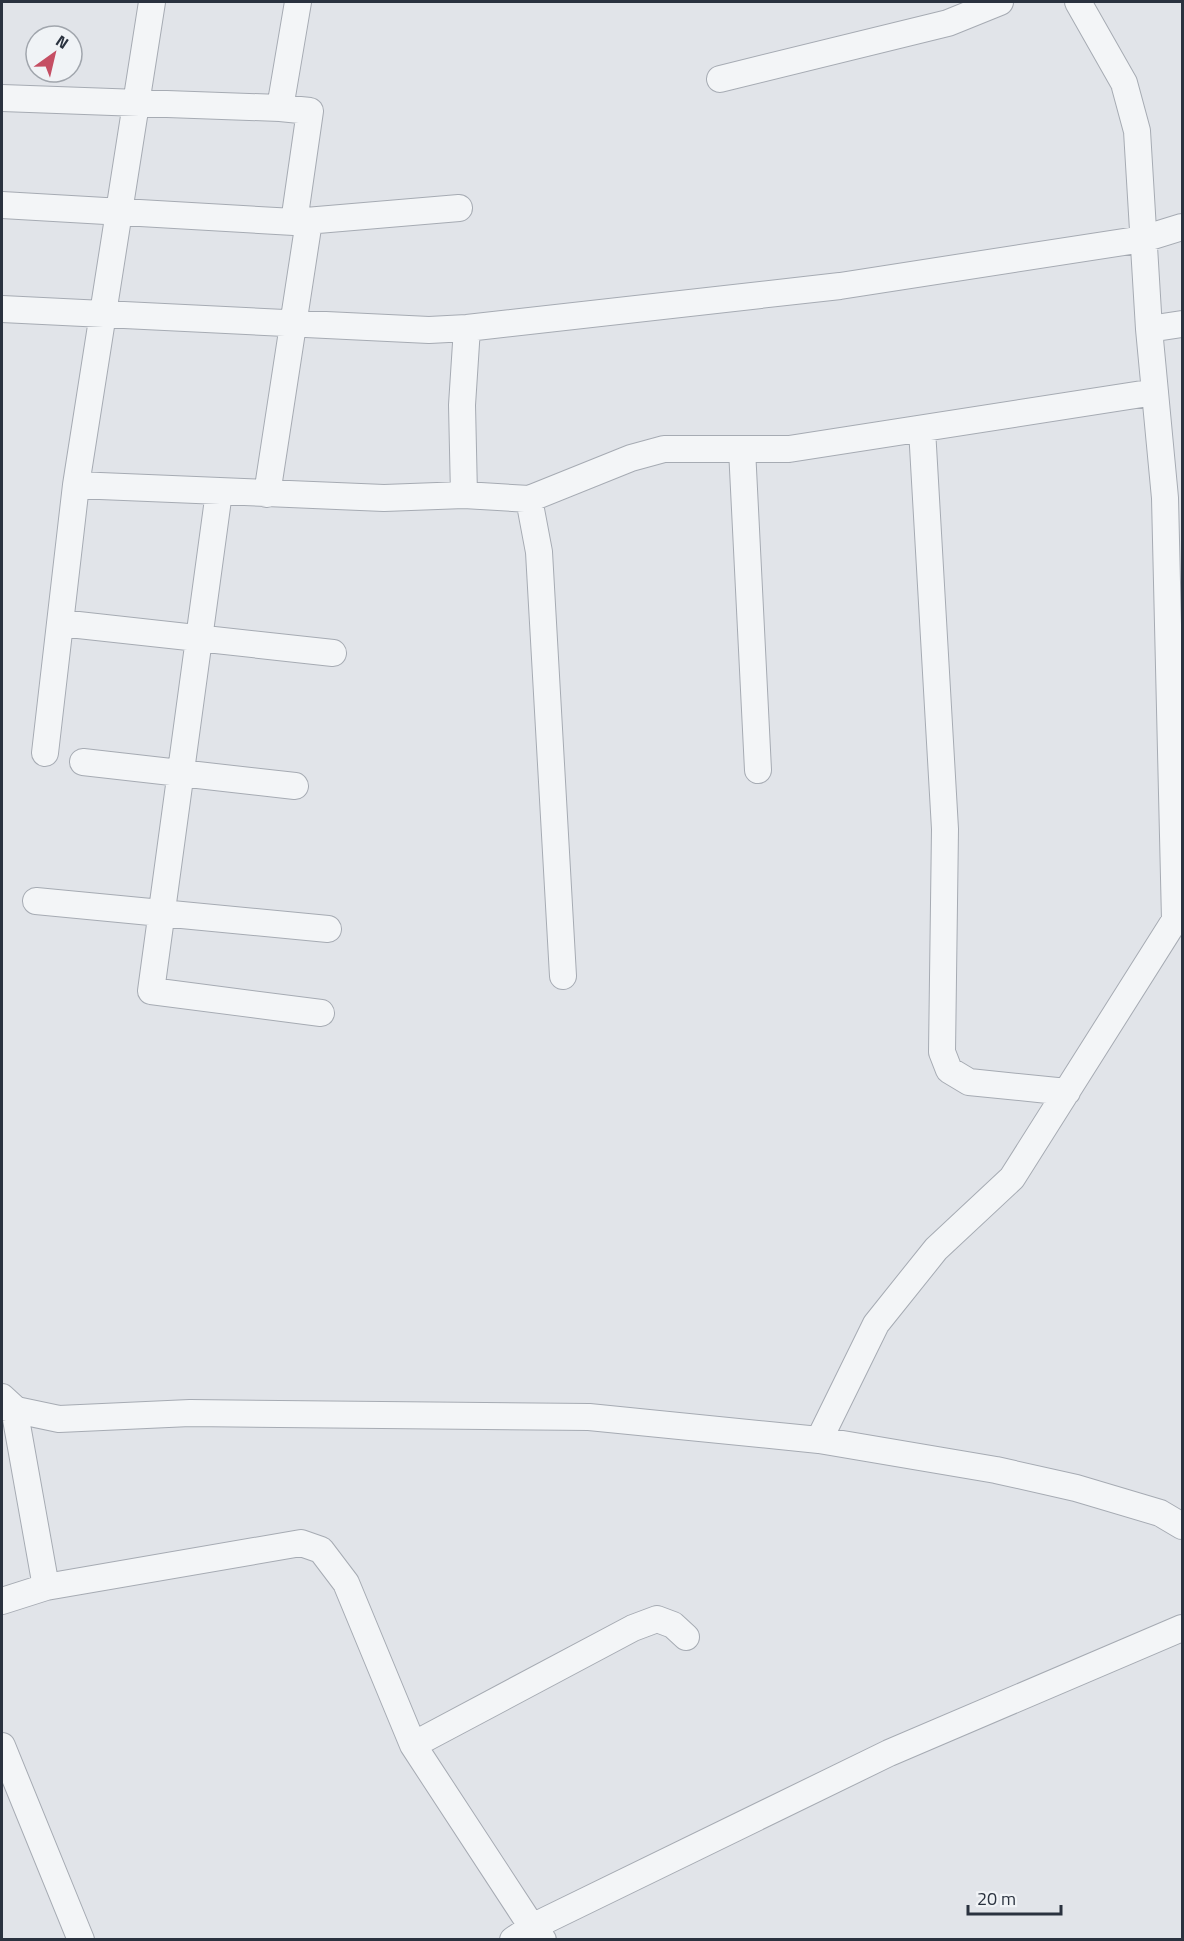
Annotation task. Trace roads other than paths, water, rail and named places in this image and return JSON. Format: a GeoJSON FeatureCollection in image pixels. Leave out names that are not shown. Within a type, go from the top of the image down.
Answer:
{"type":"FeatureCollection","features":[{"type":"Feature","properties":{"kind":"street"},"geometry":{"type":"LineString","coordinates":[[45,753],[76,485],[152,2]]}},
{"type":"Feature","properties":{"kind":"street"},"geometry":{"type":"LineString","coordinates":[[280,108],[298,2]]}},
{"type":"Feature","properties":{"kind":"street"},"geometry":{"type":"LineString","coordinates":[[720,79],[948,23],[1000,2]]}},
{"type":"Feature","properties":{"kind":"street"},"geometry":{"type":"LineString","coordinates":[[819,1440],[876,1324],[936,1249],[1012,1178],[1178,920],[1174,498],[1155,392],[1137,131],[1124,83],[1078,2]]}},
{"type":"Feature","properties":{"kind":"street"},"geometry":{"type":"LineString","coordinates":[[2,98],[310,111],[294,324],[267,494]]}},
{"type":"Feature","properties":{"kind":"street"},"geometry":{"type":"LineString","coordinates":[[2,205],[301,222],[459,208]]}},
{"type":"Feature","properties":{"kind":"street"},"geometry":{"type":"LineString","coordinates":[[2,309],[429,330],[467,328],[840,286],[1143,239],[1182,226]]}},
{"type":"Feature","properties":{"kind":"street"},"geometry":{"type":"LineString","coordinates":[[1149,329],[1182,324]]}},
{"type":"Feature","properties":{"kind":"street"},"geometry":{"type":"LineString","coordinates":[[464,495],[462,405],[467,328]]}},
{"type":"Feature","properties":{"kind":"street"},"geometry":{"type":"LineString","coordinates":[[76,485],[384,498],[464,495],[529,499],[631,458],[664,449],[789,450],[1155,392]]}},
{"type":"Feature","properties":{"kind":"street"},"geometry":{"type":"LineString","coordinates":[[922,429],[945,829],[942,1052],[949,1070],[969,1082],[1067,1092]]}},
{"type":"Feature","properties":{"kind":"street"},"geometry":{"type":"LineString","coordinates":[[742,449],[758,770]]}},
{"type":"Feature","properties":{"kind":"street"},"geometry":{"type":"LineString","coordinates":[[219,492],[151,991],[321,1013]]}},
{"type":"Feature","properties":{"kind":"street"},"geometry":{"type":"LineString","coordinates":[[529,499],[539,552],[563,976]]}},
{"type":"Feature","properties":{"kind":"street"},"geometry":{"type":"LineString","coordinates":[[60,623],[333,653]]}},
{"type":"Feature","properties":{"kind":"street"},"geometry":{"type":"LineString","coordinates":[[83,762],[295,786]]}},
{"type":"Feature","properties":{"kind":"street"},"geometry":{"type":"LineString","coordinates":[[36,902],[328,929]]}},
{"type":"Feature","properties":{"kind":"street"},"geometry":{"type":"LineString","coordinates":[[46,1587],[6,1404],[59,1419],[190,1413],[589,1417],[819,1440],[996,1470],[1076,1488],[1160,1513],[1182,1526]]}},
{"type":"Feature","properties":{"kind":"street"},"geometry":{"type":"LineString","coordinates":[[2,1601],[46,1587],[301,1543],[321,1550],[346,1583],[414,1745],[529,1935],[889,1753],[1182,1628]]}},
{"type":"Feature","properties":{"kind":"street"},"geometry":{"type":"LineString","coordinates":[[414,1745],[633,1628],[657,1619],[673,1625],[686,1637]]}},
{"type":"Feature","properties":{"kind":"street"},"geometry":{"type":"LineString","coordinates":[[2,1746],[81,1940]]}}]}
